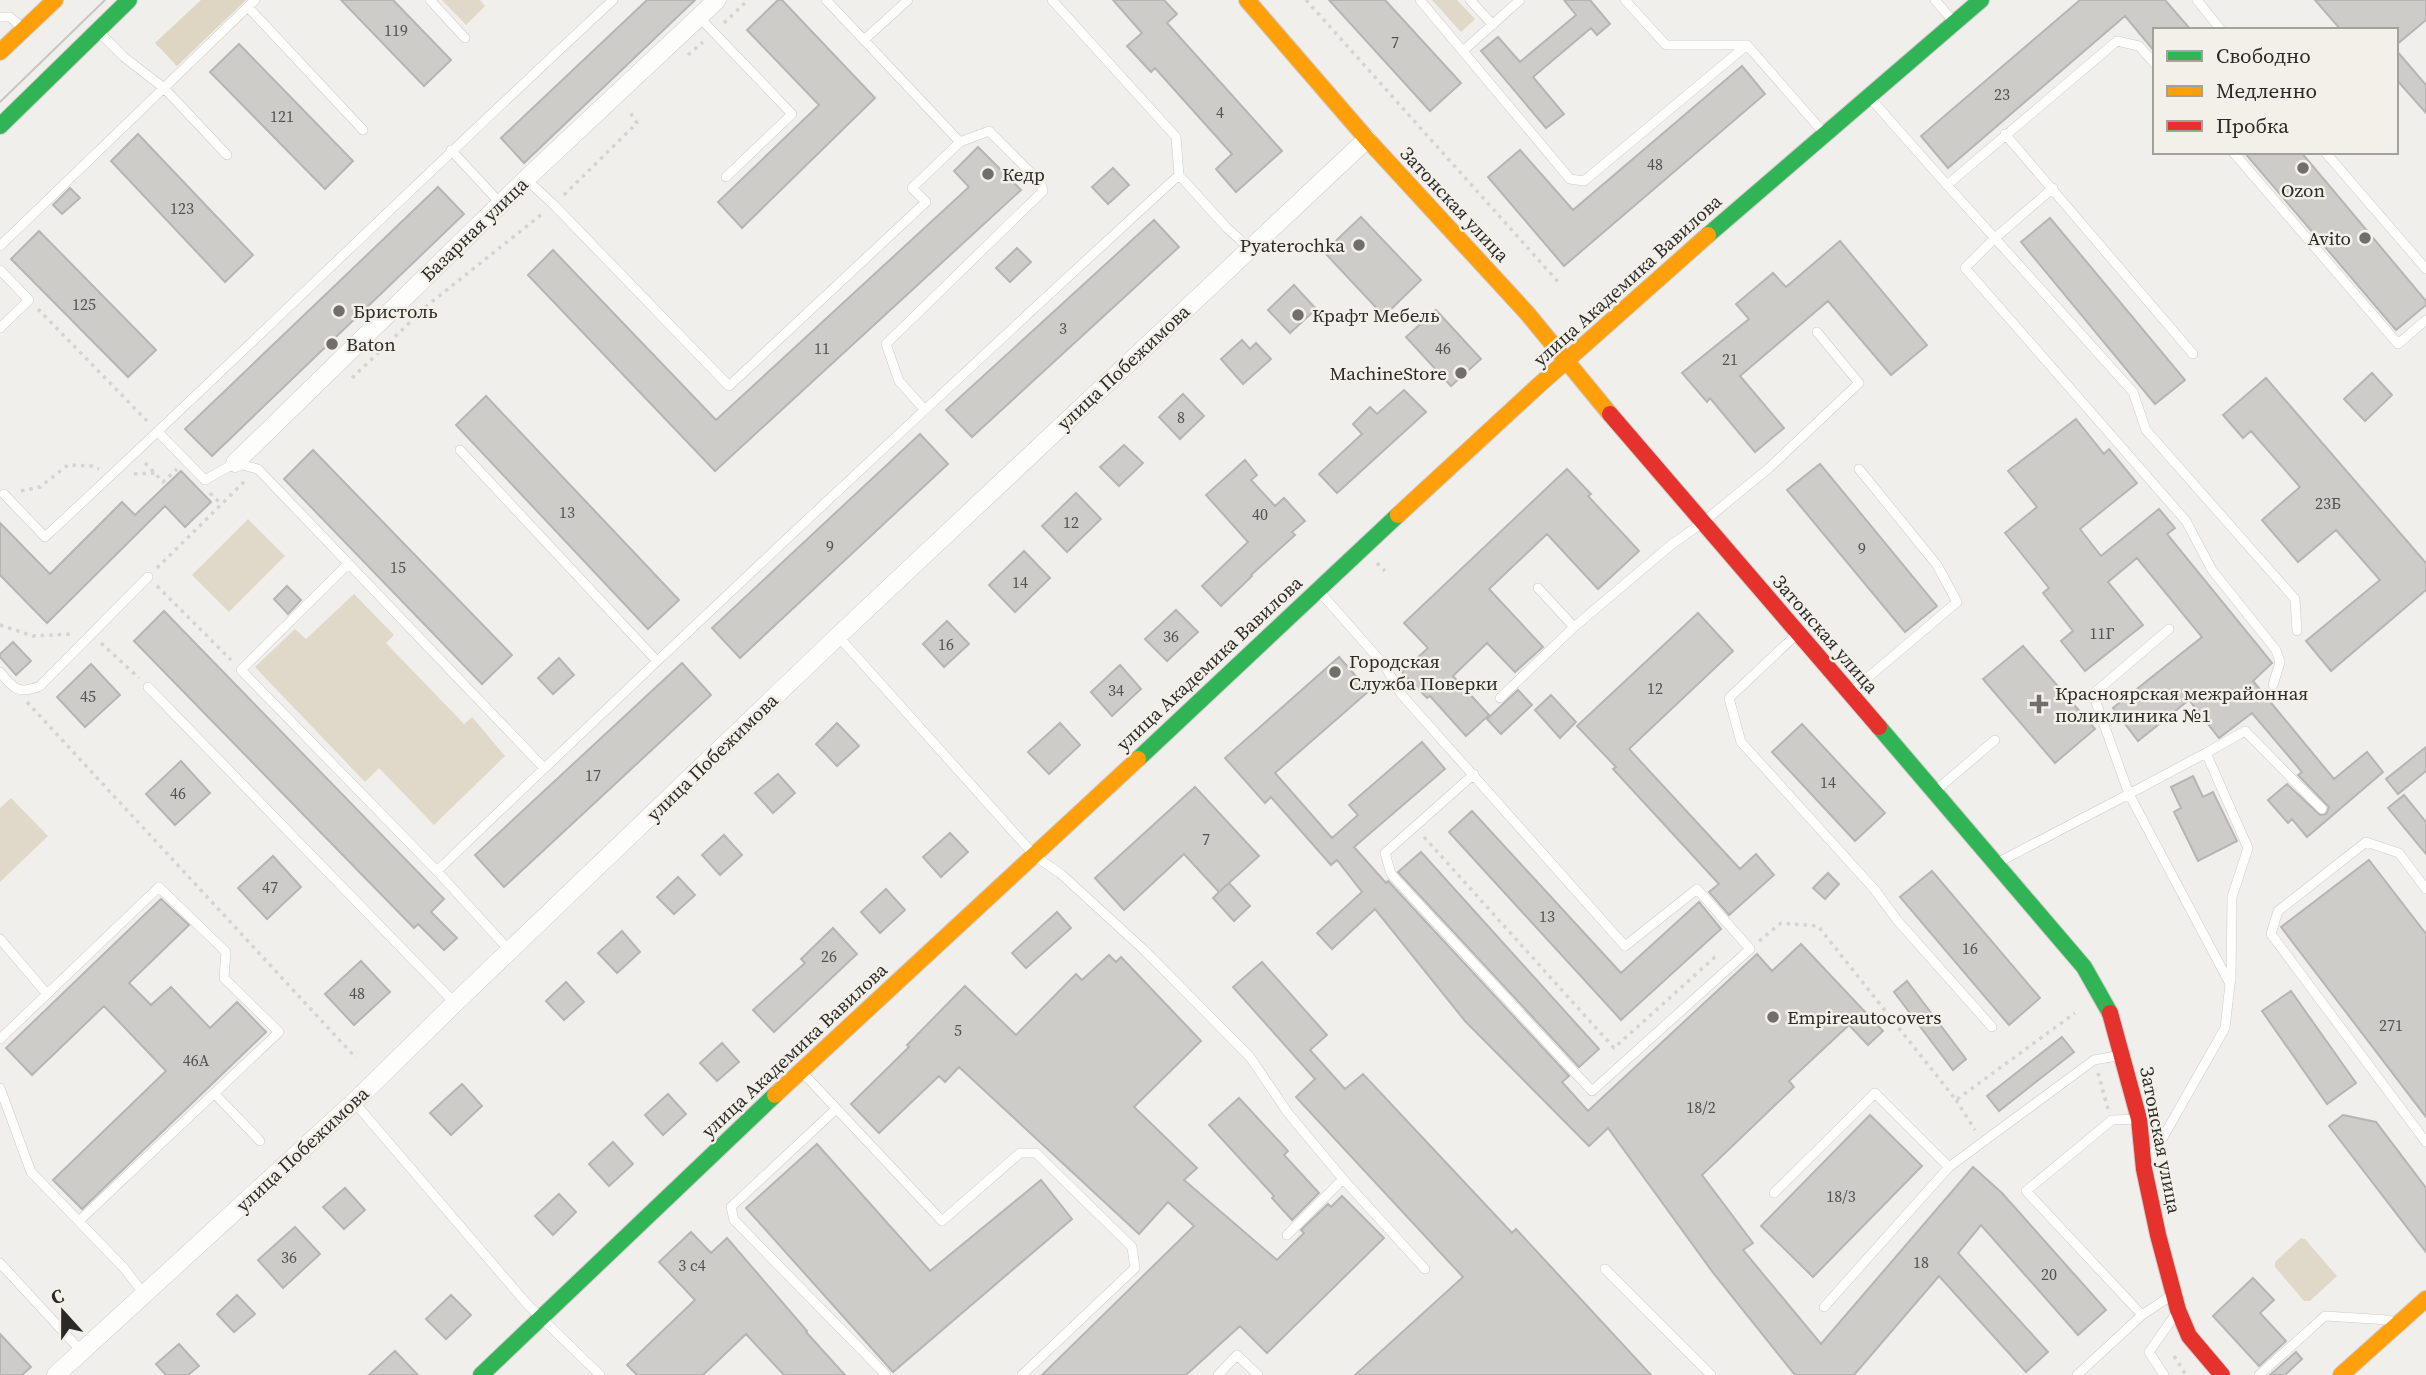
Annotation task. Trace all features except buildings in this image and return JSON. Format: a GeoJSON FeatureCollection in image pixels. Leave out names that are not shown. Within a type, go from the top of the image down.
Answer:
{"type":"FeatureCollection","features":[{"type":"Feature","properties":{"kind":"main road"},"geometry":{"type":"LineString","coordinates":[[0,52],[55,0]]}},
{"type":"Feature","properties":{"kind":"main road"},"geometry":{"type":"LineString","coordinates":[[0,127],[130,0]]}},
{"type":"Feature","properties":{"kind":"main road","name":"Затонская улица"},"geometry":{"type":"LineString","coordinates":[[1247,0],[1367,139],[1527,313],[1702,523],[2084,967],[2109,1009],[2123,1055],[2139,1119],[2144,1169],[2176,1302],[2189,1336],[2221,1375]]}},
{"type":"Feature","properties":{"kind":"main road","name":"улица Академика Вавилова"},"geometry":{"type":"LineString","coordinates":[[481,1375],[800,1071],[1566,361],[1981,0]]}},
{"type":"Feature","properties":{"kind":"main road"},"geometry":{"type":"LineString","coordinates":[[2341,1375],[2426,1298]]}},
{"type":"Feature","properties":{"kind":"street","name":"Базарная улица"},"geometry":{"type":"LineString","coordinates":[[235,463],[526,179],[717,0]]}},
{"type":"Feature","properties":{"kind":"street","name":"улица Побежимова"},"geometry":{"type":"LineString","coordinates":[[56,1375],[354,1102],[838,636],[1367,139]]}},
{"type":"Feature","properties":{"kind":"lane"},"geometry":{"type":"LineString","coordinates":[[430,0],[465,38]]}},
{"type":"Feature","properties":{"kind":"lane"},"geometry":{"type":"LineString","coordinates":[[4,494],[45,537],[612,0]]}},
{"type":"Feature","properties":{"kind":"lane"},"geometry":{"type":"LineString","coordinates":[[826,0],[960,142]]}},
{"type":"Feature","properties":{"kind":"lane"},"geometry":{"type":"LineString","coordinates":[[864,40],[908,0]]}},
{"type":"Feature","properties":{"kind":"lane"},"geometry":{"type":"LineString","coordinates":[[1052,0],[1176,137],[1179,175],[1249,248]]}},
{"type":"Feature","properties":{"kind":"lane"},"geometry":{"type":"LineString","coordinates":[[1420,0],[1570,179],[1584,181],[1747,45]]}},
{"type":"Feature","properties":{"kind":"lane"},"geometry":{"type":"LineString","coordinates":[[1470,0],[1493,25]]}},
{"type":"Feature","properties":{"kind":"lane"},"geometry":{"type":"LineString","coordinates":[[1464,50],[1520,0]]}},
{"type":"Feature","properties":{"kind":"lane"},"geometry":{"type":"LineString","coordinates":[[1625,0],[1666,45],[1747,45],[1826,135]]}},
{"type":"Feature","properties":{"kind":"lane"},"geometry":{"type":"LineString","coordinates":[[1935,0],[1955,23]]}},
{"type":"Feature","properties":{"kind":"lane"},"geometry":{"type":"LineString","coordinates":[[2197,0],[2219,28]]}},
{"type":"Feature","properties":{"kind":"lane"},"geometry":{"type":"LineString","coordinates":[[0,246],[251,3],[363,130]]}},
{"type":"Feature","properties":{"kind":"lane"},"geometry":{"type":"LineString","coordinates":[[0,17],[10,17],[24,29]]}},
{"type":"Feature","properties":{"kind":"lane"},"geometry":{"type":"LineString","coordinates":[[699,17],[792,114],[726,177]]}},
{"type":"Feature","properties":{"kind":"lane"},"geometry":{"type":"LineString","coordinates":[[98,31],[124,57],[164,88],[228,155]]}},
{"type":"Feature","properties":{"kind":"lane"},"geometry":{"type":"LineString","coordinates":[[1947,185],[2117,41],[2138,46],[2153,62]]}},
{"type":"Feature","properties":{"kind":"lane"},"geometry":{"type":"LineString","coordinates":[[1869,98],[2133,392],[2146,430],[2295,599],[2297,631]]}},
{"type":"Feature","properties":{"kind":"lane"},"geometry":{"type":"LineString","coordinates":[[526,179],[729,386],[926,202],[912,188],[960,142],[989,131],[1040,181],[1043,191],[886,344],[899,381],[924,409]]}},
{"type":"Feature","properties":{"kind":"lane"},"geometry":{"type":"LineString","coordinates":[[2005,134],[2193,354]]}},
{"type":"Feature","properties":{"kind":"lane"},"geometry":{"type":"LineString","coordinates":[[451,150],[501,204]]}},
{"type":"Feature","properties":{"kind":"lane"},"geometry":{"type":"LineString","coordinates":[[2235,154],[2398,344],[2426,320]]}},
{"type":"Feature","properties":{"kind":"lane"},"geometry":{"type":"LineString","coordinates":[[2327,154],[2426,269]]}},
{"type":"Feature","properties":{"kind":"lane"},"geometry":{"type":"LineString","coordinates":[[437,871],[656,660],[1179,175]]}},
{"type":"Feature","properties":{"kind":"lane"},"geometry":{"type":"LineString","coordinates":[[2053,188],[1965,268],[2186,522],[2213,570],[2276,650],[2280,662],[2273,685]]}},
{"type":"Feature","properties":{"kind":"lane"},"geometry":{"type":"LineString","coordinates":[[0,270],[29,300],[0,328]]}},
{"type":"Feature","properties":{"kind":"lane"},"geometry":{"type":"LineString","coordinates":[[1500,698],[1574,627],[1671,545],[1769,468],[1859,383],[1817,332]]}},
{"type":"Feature","properties":{"kind":"lane"},"geometry":{"type":"LineString","coordinates":[[158,432],[205,480],[235,463],[258,468],[544,768]]}},
{"type":"Feature","properties":{"kind":"lane"},"geometry":{"type":"LineString","coordinates":[[460,450],[656,660]]}},
{"type":"Feature","properties":{"kind":"lane"},"geometry":{"type":"LineString","coordinates":[[1849,693],[1957,602],[1937,565],[1859,469]]}},
{"type":"Feature","properties":{"kind":"lane"},"geometry":{"type":"LineString","coordinates":[[348,564],[241,670],[437,871],[509,950]]}},
{"type":"Feature","properties":{"kind":"lane"},"geometry":{"type":"LineString","coordinates":[[0,672],[14,688],[26,692],[40,686],[148,576]]}},
{"type":"Feature","properties":{"kind":"lane"},"geometry":{"type":"LineString","coordinates":[[1538,587],[1574,627]]}},
{"type":"Feature","properties":{"kind":"lane"},"geometry":{"type":"LineString","coordinates":[[1317,590],[1385,666],[1401,694],[1474,774],[1625,946],[1697,889],[1750,949],[1592,1091],[1391,874],[1385,853],[1474,774]]}},
{"type":"Feature","properties":{"kind":"lane"},"geometry":{"type":"LineString","coordinates":[[2169,629],[2093,694],[2129,794],[2230,984]]}},
{"type":"Feature","properties":{"kind":"lane"},"geometry":{"type":"LineString","coordinates":[[1798,633],[1729,698],[1741,743],[1875,890],[1897,920],[1992,1027]]}},
{"type":"Feature","properties":{"kind":"lane"},"geometry":{"type":"LineString","coordinates":[[838,636],[1035,856],[1061,874],[1143,949],[1250,1057],[1287,1113],[1425,1269]]}},
{"type":"Feature","properties":{"kind":"lane"},"geometry":{"type":"LineString","coordinates":[[148,687],[454,1003]]}},
{"type":"Feature","properties":{"kind":"lane"},"geometry":{"type":"LineString","coordinates":[[1995,864],[2245,731],[2322,809]]}},
{"type":"Feature","properties":{"kind":"lane"},"geometry":{"type":"LineString","coordinates":[[1933,793],[1995,740]]}},
{"type":"Feature","properties":{"kind":"lane"},"geometry":{"type":"LineString","coordinates":[[2144,1169],[2225,1028],[2230,984],[2232,898],[2248,848],[2206,753]]}},
{"type":"Feature","properties":{"kind":"lane"},"geometry":{"type":"LineString","coordinates":[[2426,889],[2399,853],[2367,842],[2278,911],[2271,934],[2426,1142]]}},
{"type":"Feature","properties":{"kind":"lane"},"geometry":{"type":"LineString","coordinates":[[0,1039],[159,887],[226,952],[225,978],[279,1032],[79,1222]]}},
{"type":"Feature","properties":{"kind":"lane"},"geometry":{"type":"LineString","coordinates":[[0,939],[47,994]]}},
{"type":"Feature","properties":{"kind":"lane"},"geometry":{"type":"LineString","coordinates":[[1824,1307],[1949,1167],[2094,1060],[2123,1055]]}},
{"type":"Feature","properties":{"kind":"lane"},"geometry":{"type":"LineString","coordinates":[[800,1071],[942,1221],[1020,1153],[1036,1153],[1132,1247],[1135,1268],[1022,1375]]}},
{"type":"Feature","properties":{"kind":"lane"},"geometry":{"type":"LineString","coordinates":[[0,1088],[31,1172],[124,1268],[144,1294]]}},
{"type":"Feature","properties":{"kind":"lane"},"geometry":{"type":"LineString","coordinates":[[214,1093],[260,1141]]}},
{"type":"Feature","properties":{"kind":"lane"},"geometry":{"type":"LineString","coordinates":[[1774,1193],[1875,1093],[1949,1167]]}},
{"type":"Feature","properties":{"kind":"lane"},"geometry":{"type":"LineString","coordinates":[[354,1102],[541,1318],[600,1375]]}},
{"type":"Feature","properties":{"kind":"lane"},"geometry":{"type":"LineString","coordinates":[[835,1110],[731,1207],[734,1220],[886,1375]]}},
{"type":"Feature","properties":{"kind":"lane"},"geometry":{"type":"LineString","coordinates":[[2139,1119],[2112,1121],[2026,1191],[2142,1315]]}},
{"type":"Feature","properties":{"kind":"lane"},"geometry":{"type":"LineString","coordinates":[[1287,1236],[1343,1179]]}},
{"type":"Feature","properties":{"kind":"lane"},"geometry":{"type":"LineString","coordinates":[[0,1263],[82,1352]]}},
{"type":"Feature","properties":{"kind":"lane"},"geometry":{"type":"LineString","coordinates":[[1605,1269],[1711,1375]]}},
{"type":"Feature","properties":{"kind":"lane"},"geometry":{"type":"LineString","coordinates":[[2077,1375],[2142,1315],[2176,1302]]}},
{"type":"Feature","properties":{"kind":"lane"},"geometry":{"type":"LineString","coordinates":[[2164,1375],[2149,1352],[2176,1302]]}},
{"type":"Feature","properties":{"kind":"lane"},"geometry":{"type":"LineString","coordinates":[[2259,1375],[2325,1316],[2401,1321]]}},
{"type":"Feature","properties":{"kind":"lane"},"geometry":{"type":"LineString","coordinates":[[1218,1375],[1237,1354],[1258,1375]]}},
{"type":"Feature","properties":{"kind":"path"},"geometry":{"type":"LineString","coordinates":[[685,58],[748,0]]}},
{"type":"Feature","properties":{"kind":"path"},"geometry":{"type":"LineString","coordinates":[[1306,0],[1560,285]]}},
{"type":"Feature","properties":{"kind":"path"},"geometry":{"type":"LineString","coordinates":[[348,381],[429,304],[554,205],[637,123],[628,109]]}},
{"type":"Feature","properties":{"kind":"path"},"geometry":{"type":"LineString","coordinates":[[29,300],[158,432]]}},
{"type":"Feature","properties":{"kind":"path"},"geometry":{"type":"LineString","coordinates":[[135,453],[163,481],[181,465]]}},
{"type":"Feature","properties":{"kind":"path"},"geometry":{"type":"LineString","coordinates":[[4,494],[40,487],[68,465],[92,467],[112,475]]}},
{"type":"Feature","properties":{"kind":"path"},"geometry":{"type":"LineString","coordinates":[[241,670],[148,576],[258,468]]}},
{"type":"Feature","properties":{"kind":"path"},"geometry":{"type":"LineString","coordinates":[[201,484],[220,504]]}},
{"type":"Feature","properties":{"kind":"path"},"geometry":{"type":"LineString","coordinates":[[0,625],[33,636],[92,633],[148,687]]}},
{"type":"Feature","properties":{"kind":"path"},"geometry":{"type":"LineString","coordinates":[[14,688],[356,1058]]}},
{"type":"Feature","properties":{"kind":"path"},"geometry":{"type":"LineString","coordinates":[[1415,827],[1614,1048],[1714,957],[1750,949],[1781,923],[1818,926],[1956,1100],[1984,1143]]}},
{"type":"Feature","properties":{"kind":"path"},"geometry":{"type":"LineString","coordinates":[[1956,1100],[2075,1013]]}},
{"type":"Feature","properties":{"kind":"shaded area"},"geometry":{"type":"Polygon","coordinates":[[[201,0],[246,0],[177,66],[155,43],[201,0]]]}},
{"type":"Feature","properties":{"kind":"shaded area"},"geometry":{"type":"Polygon","coordinates":[[[442,0],[480,0],[485,6],[466,25],[442,0]]]}},
{"type":"Feature","properties":{"kind":"shaded area"},"geometry":{"type":"Polygon","coordinates":[[[1432,0],[1457,0],[1475,19],[1461,32],[1432,0]]]}},
{"type":"Feature","properties":{"kind":"shaded area"},"geometry":{"type":"Polygon","coordinates":[[[248,519],[285,556],[229,612],[192,575],[248,519]]]}},
{"type":"Feature","properties":{"kind":"shaded area"},"geometry":{"type":"Polygon","coordinates":[[[354,594],[394,635],[386,643],[464,724],[472,717],[505,756],[434,825],[379,768],[365,782],[255,667],[295,629],[306,639],[354,594]]]}},
{"type":"Feature","properties":{"kind":"shaded area"},"geometry":{"type":"Polygon","coordinates":[[[11,798],[48,836],[0,882],[0,808],[11,798]]]}},
{"type":"Feature","properties":{"kind":"shaded area"},"geometry":{"type":"Polygon","coordinates":[[[2301,1238],[2305,1239],[2337,1276],[2310,1301],[2304,1301],[2275,1267],[2275,1262],[2301,1238]]]}},
{"type":"Feature","properties":{"kind":"tram line"},"geometry":{"type":"LineString","coordinates":[[0,102],[105,0]]}},
{"type":"Feature","properties":{"kind":"traffic: fast"},"geometry":{"type":"LineString","coordinates":[[0,126],[129,0]]}},
{"type":"Feature","properties":{"kind":"traffic: fast"},"geometry":{"type":"LineString","coordinates":[[1708,235],[1981,0]]}},
{"type":"Feature","properties":{"kind":"traffic: fast"},"geometry":{"type":"LineString","coordinates":[[1138,759],[1398,515]]}},
{"type":"Feature","properties":{"kind":"traffic: fast"},"geometry":{"type":"LineString","coordinates":[[1879,727],[2084,967],[2110,1013]]}},
{"type":"Feature","properties":{"kind":"traffic: fast"},"geometry":{"type":"LineString","coordinates":[[481,1375],[775,1095]]}},
{"type":"Feature","properties":{"kind":"traffic: slow"},"geometry":{"type":"LineString","coordinates":[[0,52],[55,0]]}},
{"type":"Feature","properties":{"kind":"traffic: slow"},"geometry":{"type":"LineString","coordinates":[[1247,0],[1367,139],[1527,313],[1610,414]]}},
{"type":"Feature","properties":{"kind":"traffic: slow"},"geometry":{"type":"LineString","coordinates":[[1398,515],[1708,235]]}},
{"type":"Feature","properties":{"kind":"traffic: slow"},"geometry":{"type":"LineString","coordinates":[[775,1095],[1138,759]]}},
{"type":"Feature","properties":{"kind":"traffic: slow"},"geometry":{"type":"LineString","coordinates":[[2341,1375],[2426,1299]]}},
{"type":"Feature","properties":{"kind":"traffic: jam"},"geometry":{"type":"LineString","coordinates":[[1610,414],[1879,727]]}},
{"type":"Feature","properties":{"kind":"traffic: jam"},"geometry":{"type":"LineString","coordinates":[[2110,1013],[2139,1119],[2144,1169],[2178,1310],[2189,1336],[2222,1375]]}},
{"type":"Feature","properties":{"kind":"place","name":"Ozon"},"geometry":{"type":"Point","coordinates":[2303,168]}},
{"type":"Feature","properties":{"kind":"place","name":"Кедр"},"geometry":{"type":"Point","coordinates":[988,174]}},
{"type":"Feature","properties":{"kind":"place","name":"Avito"},"geometry":{"type":"Point","coordinates":[2365,238]}},
{"type":"Feature","properties":{"kind":"place","name":"Pyaterochka"},"geometry":{"type":"Point","coordinates":[1359,245]}},
{"type":"Feature","properties":{"kind":"place","name":"Бристоль"},"geometry":{"type":"Point","coordinates":[339,311]}},
{"type":"Feature","properties":{"kind":"place","name":"Крафт Мебель"},"geometry":{"type":"Point","coordinates":[1298,315]}},
{"type":"Feature","properties":{"kind":"place","name":"Baton"},"geometry":{"type":"Point","coordinates":[332,344]}},
{"type":"Feature","properties":{"kind":"place","name":"MachineStore"},"geometry":{"type":"Point","coordinates":[1461,373]}},
{"type":"Feature","properties":{"kind":"place","name":"Городская Служба Поверки"},"geometry":{"type":"Point","coordinates":[1335,672]}},
{"type":"Feature","properties":{"kind":"place","name":"Красноярская межрайонная поликлиника №1"},"geometry":{"type":"Point","coordinates":[2039,704]}},
{"type":"Feature","properties":{"kind":"place","name":"Empireautocovers"},"geometry":{"type":"Point","coordinates":[1773,1017]}}]}
